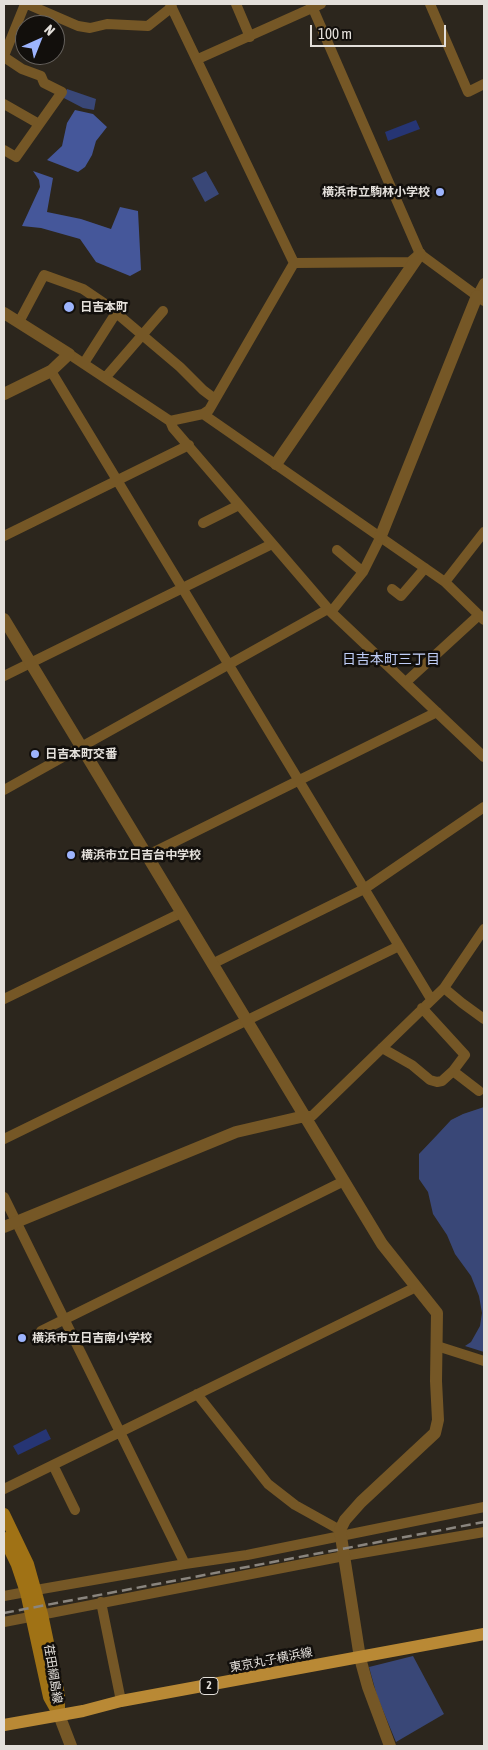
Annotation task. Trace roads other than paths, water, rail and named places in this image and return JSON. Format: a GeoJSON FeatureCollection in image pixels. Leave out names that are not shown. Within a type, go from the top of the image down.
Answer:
{"type":"FeatureCollection","features":[{"type":"Feature","properties":{"kind":"main road","name":"荏田綱島線"},"geometry":{"type":"LineString","coordinates":[[4,1514],[28,1564],[49,1697],[59,1715]]}},
{"type":"Feature","properties":{"kind":"main road","name":"荏田綱島線"},"geometry":{"type":"LineString","coordinates":[[4,1538],[31,1591]]}},
{"type":"Feature","properties":{"kind":"main road","name":"東京丸子横浜線"},"geometry":{"type":"LineString","coordinates":[[4,1726],[121,1701],[484,1634]]}},
{"type":"Feature","properties":{"kind":"street"},"geometry":{"type":"LineString","coordinates":[[4,150],[16,156],[62,92],[44,83],[42,76],[22,69],[4,57],[26,4],[78,26],[90,28],[107,24],[148,26],[171,5],[294,264]]}},
{"type":"Feature","properties":{"kind":"street"},"geometry":{"type":"LineString","coordinates":[[236,4],[250,37]]}},
{"type":"Feature","properties":{"kind":"street"},"geometry":{"type":"LineString","coordinates":[[430,4],[468,92],[484,84]]}},
{"type":"Feature","properties":{"kind":"street"},"geometry":{"type":"LineString","coordinates":[[198,60],[315,5],[420,254],[481,298]]}},
{"type":"Feature","properties":{"kind":"street"},"geometry":{"type":"LineString","coordinates":[[4,104],[39,124]]}},
{"type":"Feature","properties":{"kind":"street"},"geometry":{"type":"LineString","coordinates":[[294,264],[410,262],[420,254]]}},
{"type":"Feature","properties":{"kind":"street"},"geometry":{"type":"LineString","coordinates":[[276,464],[420,254]]}},
{"type":"Feature","properties":{"kind":"street"},"geometry":{"type":"LineString","coordinates":[[170,420],[203,414],[210,410],[294,264]]}},
{"type":"Feature","properties":{"kind":"street"},"geometry":{"type":"LineString","coordinates":[[19,322],[44,275],[84,290],[143,335],[215,399]]}},
{"type":"Feature","properties":{"kind":"street"},"geometry":{"type":"LineString","coordinates":[[4,790],[229,664],[330,610],[363,572],[380,538],[481,298],[484,283]]}},
{"type":"Feature","properties":{"kind":"street"},"geometry":{"type":"LineString","coordinates":[[106,378],[163,312]]}},
{"type":"Feature","properties":{"kind":"street"},"geometry":{"type":"LineString","coordinates":[[84,364],[116,313]]}},
{"type":"Feature","properties":{"kind":"street"},"geometry":{"type":"LineString","coordinates":[[5,315],[19,322],[170,420],[174,428],[330,610],[484,756]]}},
{"type":"Feature","properties":{"kind":"street"},"geometry":{"type":"LineString","coordinates":[[4,394],[51,371],[69,354]]}},
{"type":"Feature","properties":{"kind":"street"},"geometry":{"type":"LineString","coordinates":[[51,371],[431,1000]]}},
{"type":"Feature","properties":{"kind":"street"},"geometry":{"type":"LineString","coordinates":[[203,414],[445,582],[481,618],[406,682]]}},
{"type":"Feature","properties":{"kind":"street"},"geometry":{"type":"LineString","coordinates":[[4,536],[189,445]]}},
{"type":"Feature","properties":{"kind":"street"},"geometry":{"type":"LineString","coordinates":[[203,523],[239,505]]}},
{"type":"Feature","properties":{"kind":"street"},"geometry":{"type":"LineString","coordinates":[[445,582],[484,532]]}},
{"type":"Feature","properties":{"kind":"street"},"geometry":{"type":"LineString","coordinates":[[4,676],[272,544]]}},
{"type":"Feature","properties":{"kind":"street"},"geometry":{"type":"LineString","coordinates":[[337,550],[363,572]]}},
{"type":"Feature","properties":{"kind":"street"},"geometry":{"type":"LineString","coordinates":[[392,589],[401,596],[425,568]]}},
{"type":"Feature","properties":{"kind":"street"},"geometry":{"type":"LineString","coordinates":[[4,618],[246,1022],[382,1244],[436,1313],[438,1420],[435,1434],[361,1502],[345,1520],[341,1533],[360,1658],[368,1687],[390,1746]]}},
{"type":"Feature","properties":{"kind":"street"},"geometry":{"type":"LineString","coordinates":[[146,856],[437,712]]}},
{"type":"Feature","properties":{"kind":"street"},"geometry":{"type":"LineString","coordinates":[[212,964],[364,889],[484,807]]}},
{"type":"Feature","properties":{"kind":"street"},"geometry":{"type":"LineString","coordinates":[[4,999],[181,913]]}},
{"type":"Feature","properties":{"kind":"street"},"geometry":{"type":"LineString","coordinates":[[4,1226],[236,1132],[312,1116],[444,988],[484,929]]}},
{"type":"Feature","properties":{"kind":"street"},"geometry":{"type":"LineString","coordinates":[[4,1139],[399,946]]}},
{"type":"Feature","properties":{"kind":"street"},"geometry":{"type":"LineString","coordinates":[[444,988],[484,1019]]}},
{"type":"Feature","properties":{"kind":"street"},"geometry":{"type":"LineString","coordinates":[[382,1048],[412,1065],[430,1080],[442,1081],[453,1071],[465,1055],[422,1008]]}},
{"type":"Feature","properties":{"kind":"street"},"geometry":{"type":"LineString","coordinates":[[453,1071],[480,1091]]}},
{"type":"Feature","properties":{"kind":"street"},"geometry":{"type":"LineString","coordinates":[[41,1331],[344,1181]]}},
{"type":"Feature","properties":{"kind":"street"},"geometry":{"type":"LineString","coordinates":[[4,1197],[66,1320],[184,1564]]}},
{"type":"Feature","properties":{"kind":"street"},"geometry":{"type":"LineString","coordinates":[[4,1489],[416,1287]]}},
{"type":"Feature","properties":{"kind":"street"},"geometry":{"type":"LineString","coordinates":[[437,1346],[484,1361]]}},
{"type":"Feature","properties":{"kind":"street"},"geometry":{"type":"LineString","coordinates":[[197,1394],[268,1484],[295,1505],[341,1533]]}},
{"type":"Feature","properties":{"kind":"street"},"geometry":{"type":"LineString","coordinates":[[53,1465],[75,1510]]}},
{"type":"Feature","properties":{"kind":"street"},"geometry":{"type":"LineString","coordinates":[[4,1596],[184,1564],[247,1555],[341,1533],[484,1507]]}},
{"type":"Feature","properties":{"kind":"street"},"geometry":{"type":"LineString","coordinates":[[4,1622],[344,1556],[484,1532]]}},
{"type":"Feature","properties":{"kind":"street"},"geometry":{"type":"LineString","coordinates":[[101,1602],[121,1701]]}},
{"type":"Feature","properties":{"kind":"street"},"geometry":{"type":"LineString","coordinates":[[59,1715],[71,1746]]}},
{"type":"Feature","properties":{"kind":"railway"},"geometry":{"type":"LineString","coordinates":[[4,1613],[484,1522]]}},
{"type":"Feature","properties":{"kind":"place","name":"横浜市立駒林小学校"},"geometry":{"type":"Point","coordinates":[440,192]}},
{"type":"Feature","properties":{"kind":"place","name":"日吉本町"},"geometry":{"type":"Point","coordinates":[69,307]}},
{"type":"Feature","properties":{"kind":"place","name":"日吉本町交番"},"geometry":{"type":"Point","coordinates":[35,754]}},
{"type":"Feature","properties":{"kind":"place","name":"横浜市立日吉台中学校"},"geometry":{"type":"Point","coordinates":[71,855]}},
{"type":"Feature","properties":{"kind":"place","name":"横浜市立日吉南小学校"},"geometry":{"type":"Point","coordinates":[22,1338]}},
{"type":"Feature","properties":{"kind":"district","name":"日吉本町三丁目"},"geometry":{"type":"Point","coordinates":[391,660]}}]}
